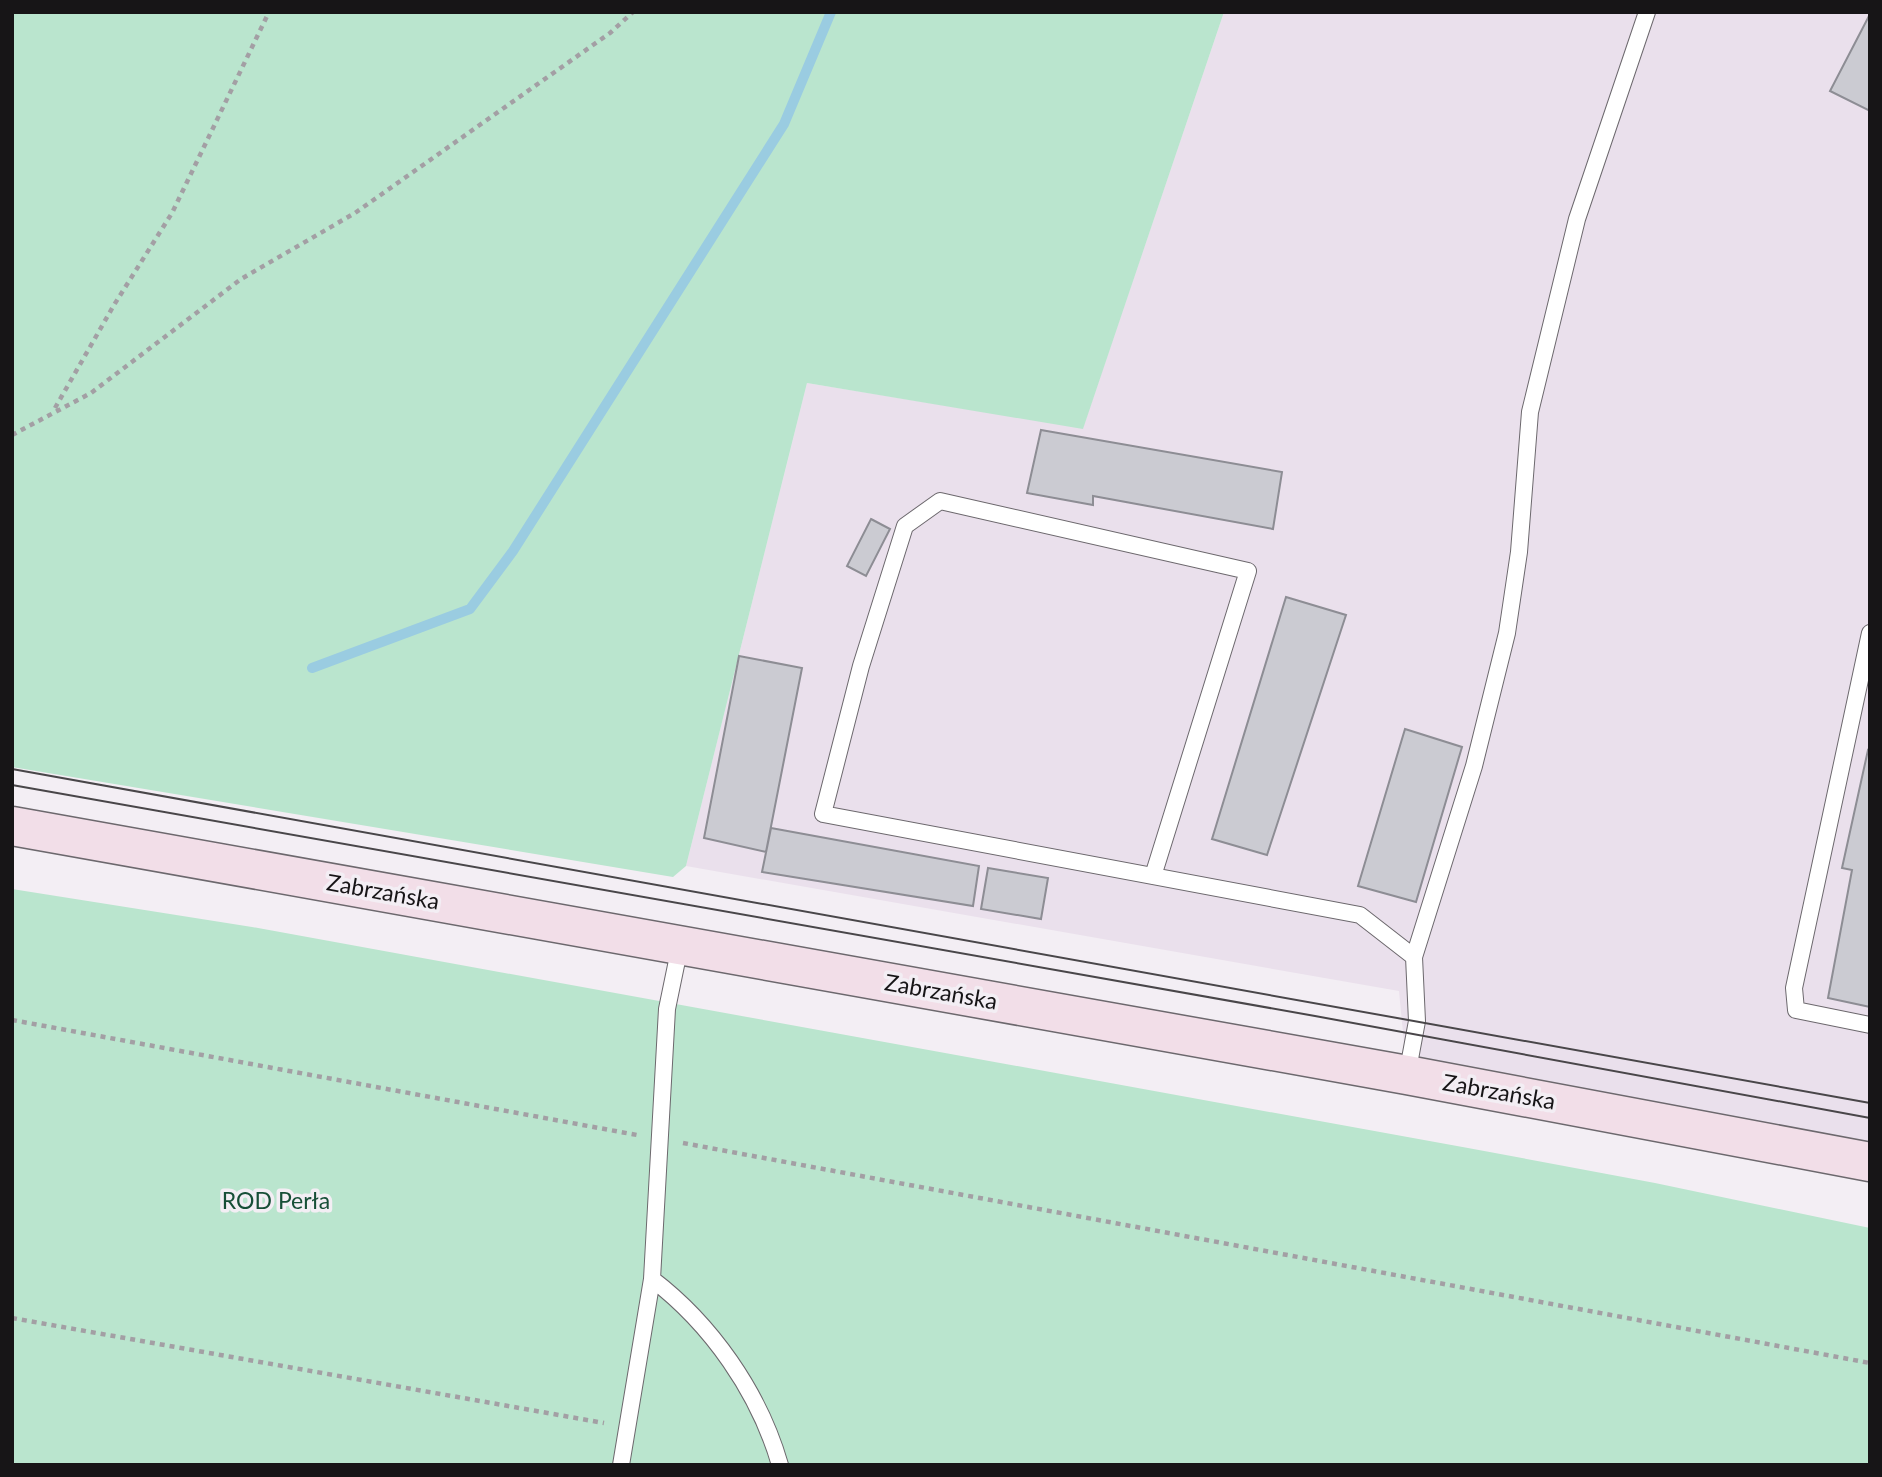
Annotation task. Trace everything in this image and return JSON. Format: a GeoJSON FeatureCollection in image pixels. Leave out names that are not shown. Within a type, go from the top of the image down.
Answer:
{"type":"FeatureCollection","features":[{"type":"Feature","properties":{"kind":"street","name":"Zabrzańska"},"geometry":{"type":"LineString","coordinates":[[12,826],[1407,1075],[1870,1162]]}},
{"type":"Feature","properties":{"kind":"lane"},"geometry":{"type":"LineString","coordinates":[[1407,1075],[1417,1021],[1414,957],[1474,766],[1507,633],[1519,552],[1530,412],[1577,219],[1647,12]]}},
{"type":"Feature","properties":{"kind":"lane"},"geometry":{"type":"LineString","coordinates":[[1153,876],[1248,571],[940,501],[905,526],[861,666],[823,814],[1360,915],[1414,957]]}},
{"type":"Feature","properties":{"kind":"lane"},"geometry":{"type":"LineString","coordinates":[[1870,633],[1794,988],[1796,1010],[1870,1025]]}},
{"type":"Feature","properties":{"kind":"lane"},"geometry":{"type":"LineString","coordinates":[[621,1465],[652,1279],[667,1009],[680,946]]}},
{"type":"Feature","properties":{"kind":"lane"},"geometry":{"type":"LineString","coordinates":[[652,1279],[682,1302],[712,1335],[745,1387],[780,1465]]}},
{"type":"Feature","properties":{"kind":"path"},"geometry":{"type":"LineString","coordinates":[[54,410],[172,213],[269,12]]}},
{"type":"Feature","properties":{"kind":"path"},"geometry":{"type":"LineString","coordinates":[[12,435],[54,410],[92,393],[241,279],[355,213],[610,33],[633,12]]}},
{"type":"Feature","properties":{"kind":"path"},"geometry":{"type":"LineString","coordinates":[[12,1020],[1870,1363]]}},
{"type":"Feature","properties":{"kind":"path"},"geometry":{"type":"LineString","coordinates":[[12,1318],[627,1427]]}},
{"type":"Feature","properties":{"kind":"shaded area"},"geometry":{"type":"Polygon","coordinates":[[[1224,12],[1870,12],[1870,1162],[1407,1075],[1399,991],[686,866],[807,383],[1083,428],[1224,12]]]}},
{"type":"Feature","properties":{"kind":"green space"},"geometry":{"type":"Polygon","coordinates":[[[12,12],[1224,12],[1083,429],[807,383],[686,866],[673,877],[12,767],[12,12]]]}},
{"type":"Feature","properties":{"kind":"green space","name":"ROD Perła"},"geometry":{"type":"Polygon","coordinates":[[[12,889],[252,927],[1468,1148],[1655,1183],[1870,1228],[1870,1465],[12,1465],[12,889]]]}},
{"type":"Feature","properties":{"kind":"building"},"geometry":{"type":"Polygon","coordinates":[[[1870,14],[1870,111],[1830,91],[1870,14]]]}},
{"type":"Feature","properties":{"kind":"building"},"geometry":{"type":"Polygon","coordinates":[[[1041,430],[1282,472],[1273,529],[1093,496],[1093,505],[1027,493],[1041,430]]]}},
{"type":"Feature","properties":{"kind":"building"},"geometry":{"type":"Polygon","coordinates":[[[871,519],[890,529],[866,576],[847,566],[871,519]]]}},
{"type":"Feature","properties":{"kind":"building"},"geometry":{"type":"Polygon","coordinates":[[[1286,597],[1346,615],[1267,855],[1212,839],[1286,597]]]}},
{"type":"Feature","properties":{"kind":"building"},"geometry":{"type":"Polygon","coordinates":[[[739,656],[802,668],[766,852],[704,838],[739,656]]]}},
{"type":"Feature","properties":{"kind":"building"},"geometry":{"type":"Polygon","coordinates":[[[1405,729],[1462,747],[1416,902],[1358,886],[1405,729]]]}},
{"type":"Feature","properties":{"kind":"building"},"geometry":{"type":"Polygon","coordinates":[[[1868,750],[1870,1007],[1828,998],[1852,870],[1842,868],[1868,750]]]}},
{"type":"Feature","properties":{"kind":"building"},"geometry":{"type":"Polygon","coordinates":[[[771,828],[979,866],[973,906],[762,872],[771,828]]]}},
{"type":"Feature","properties":{"kind":"building"},"geometry":{"type":"Polygon","coordinates":[[[988,868],[1048,878],[1041,919],[981,909],[988,868]]]}},
{"type":"Feature","properties":{"kind":"waterway"},"geometry":{"type":"LineString","coordinates":[[312,668],[470,609],[513,551],[784,124],[831,12]]}},
{"type":"Feature","properties":{"kind":"tram line"},"geometry":{"type":"LineString","coordinates":[[12,769],[1870,1103]]}},
{"type":"Feature","properties":{"kind":"tram line"},"geometry":{"type":"LineString","coordinates":[[12,785],[1315,1016],[1870,1118]]}}]}
